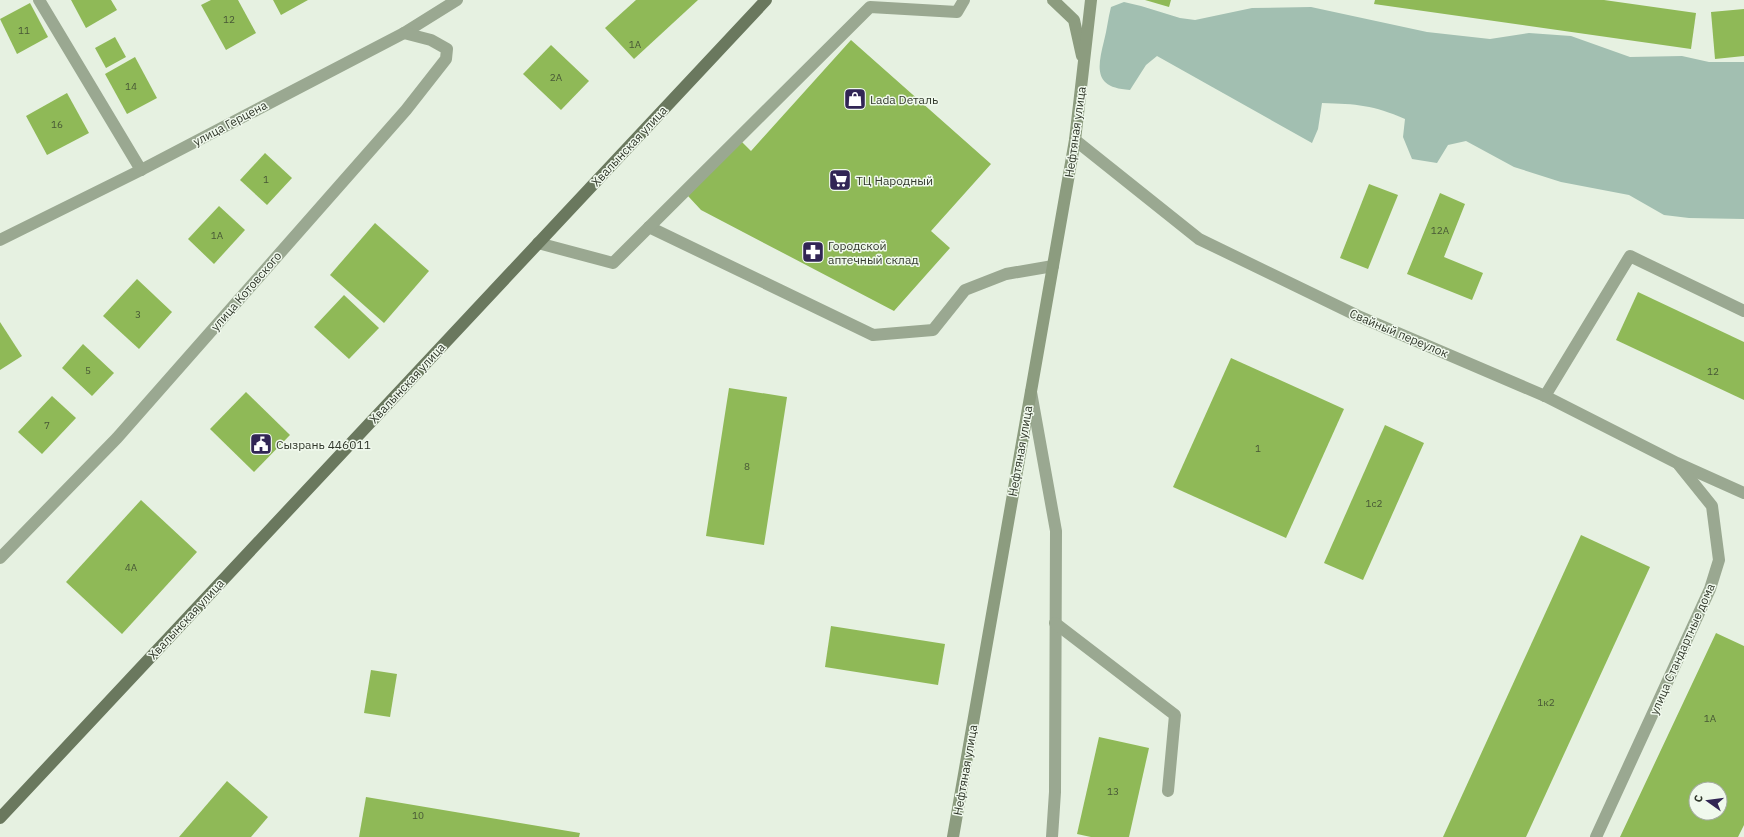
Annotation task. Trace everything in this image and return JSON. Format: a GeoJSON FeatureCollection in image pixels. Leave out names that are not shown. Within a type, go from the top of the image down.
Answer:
{"type":"FeatureCollection","features":[{"type":"Feature","properties":{"kind":"main road","name":"Хвалынская улица"},"geometry":{"type":"LineString","coordinates":[[0,818],[766,0]]}},
{"type":"Feature","properties":{"kind":"street"},"geometry":{"type":"LineString","coordinates":[[39,0],[141,170]]}},
{"type":"Feature","properties":{"kind":"street","name":"улица Герцена"},"geometry":{"type":"LineString","coordinates":[[0,240],[141,170],[404,33],[457,0]]}},
{"type":"Feature","properties":{"kind":"street"},"geometry":{"type":"LineString","coordinates":[[538,243],[613,263],[870,7],[957,12],[964,0]]}},
{"type":"Feature","properties":{"kind":"street"},"geometry":{"type":"LineString","coordinates":[[1053,0],[1074,20],[1084,65]]}},
{"type":"Feature","properties":{"kind":"street","name":"Нефтяная улица"},"geometry":{"type":"LineString","coordinates":[[953,837],[1075,140],[1091,0]]}},
{"type":"Feature","properties":{"kind":"street","name":"улица Котовского"},"geometry":{"type":"LineString","coordinates":[[0,558],[122,432],[406,110],[446,59],[447,49],[431,40],[404,33]]}},
{"type":"Feature","properties":{"kind":"street","name":"Свайный переулок"},"geometry":{"type":"LineString","coordinates":[[1075,140],[1199,238],[1358,316],[1545,396],[1677,463],[1744,493]]}},
{"type":"Feature","properties":{"kind":"street"},"geometry":{"type":"LineString","coordinates":[[649,227],[872,335],[933,330],[965,290],[1006,274],[1053,266]]}},
{"type":"Feature","properties":{"kind":"street"},"geometry":{"type":"LineString","coordinates":[[1545,396],[1630,256],[1744,311]]}},
{"type":"Feature","properties":{"kind":"street"},"geometry":{"type":"LineString","coordinates":[[1031,392],[1056,531],[1055,792],[1052,837]]}},
{"type":"Feature","properties":{"kind":"street","name":"улица Стандартные дома"},"geometry":{"type":"LineString","coordinates":[[1596,837],[1710,588],[1719,560],[1712,506],[1677,463]]}},
{"type":"Feature","properties":{"kind":"street"},"geometry":{"type":"LineString","coordinates":[[1055,623],[1175,715],[1168,791]]}},
{"type":"Feature","properties":{"kind":"green space"},"geometry":{"type":"Polygon","coordinates":[[[1124,2],[1180,18],[1195,20],[1252,8],[1311,7],[1427,32],[1490,39],[1529,33],[1571,36],[1630,57],[1682,56],[1709,62],[1744,62],[1744,219],[1689,218],[1664,215],[1629,195],[1561,182],[1514,167],[1466,141],[1448,145],[1437,163],[1412,159],[1403,137],[1405,119],[1394,114],[1365,106],[1322,103],[1318,129],[1312,143],[1157,56],[1146,65],[1130,90],[1118,88],[1104,81],[1101,75],[1100,60],[1111,7],[1124,2]]]}},
{"type":"Feature","properties":{"kind":"building"},"geometry":{"type":"Polygon","coordinates":[[[71,0],[111,0],[117,10],[86,28],[71,0]]]}},
{"type":"Feature","properties":{"kind":"building"},"geometry":{"type":"Polygon","coordinates":[[[211,0],[238,0],[256,33],[226,50],[201,5],[211,0]]]}},
{"type":"Feature","properties":{"kind":"building"},"geometry":{"type":"Polygon","coordinates":[[[273,0],[308,0],[281,15],[273,0]]]}},
{"type":"Feature","properties":{"kind":"building"},"geometry":{"type":"Polygon","coordinates":[[[636,0],[698,0],[634,59],[605,28],[636,0]]]}},
{"type":"Feature","properties":{"kind":"building"},"geometry":{"type":"Polygon","coordinates":[[[1145,0],[1171,0],[1169,7],[1145,0]]]}},
{"type":"Feature","properties":{"kind":"building"},"geometry":{"type":"Polygon","coordinates":[[[1375,0],[1604,0],[1696,13],[1691,49],[1374,4],[1375,0]]]}},
{"type":"Feature","properties":{"kind":"building"},"geometry":{"type":"Polygon","coordinates":[[[30,3],[48,37],[17,54],[0,19],[30,3]]]}},
{"type":"Feature","properties":{"kind":"building"},"geometry":{"type":"Polygon","coordinates":[[[1744,9],[1744,56],[1715,59],[1711,12],[1744,9]]]}},
{"type":"Feature","properties":{"kind":"building"},"geometry":{"type":"Polygon","coordinates":[[[115,37],[126,57],[106,68],[95,48],[115,37]]]}},
{"type":"Feature","properties":{"kind":"building","name":"ТЦ Народный"},"geometry":{"type":"Polygon","coordinates":[[[851,40],[991,164],[931,231],[950,248],[894,311],[701,210],[688,196],[741,141],[751,151],[851,40]]]}},
{"type":"Feature","properties":{"kind":"building"},"geometry":{"type":"Polygon","coordinates":[[[551,45],[589,81],[561,110],[523,74],[551,45]]]}},
{"type":"Feature","properties":{"kind":"building"},"geometry":{"type":"Polygon","coordinates":[[[135,57],[157,98],[127,114],[105,74],[135,57]]]}},
{"type":"Feature","properties":{"kind":"building"},"geometry":{"type":"Polygon","coordinates":[[[67,93],[89,133],[47,155],[26,116],[67,93]]]}},
{"type":"Feature","properties":{"kind":"building"},"geometry":{"type":"Polygon","coordinates":[[[265,153],[292,178],[267,205],[240,180],[265,153]]]}},
{"type":"Feature","properties":{"kind":"building"},"geometry":{"type":"Polygon","coordinates":[[[1369,184],[1398,195],[1368,269],[1340,258],[1369,184]]]}},
{"type":"Feature","properties":{"kind":"building"},"geometry":{"type":"Polygon","coordinates":[[[1440,193],[1465,204],[1444,257],[1483,273],[1472,300],[1407,274],[1440,193]]]}},
{"type":"Feature","properties":{"kind":"building"},"geometry":{"type":"Polygon","coordinates":[[[219,206],[245,230],[214,264],[188,239],[219,206]]]}},
{"type":"Feature","properties":{"kind":"building"},"geometry":{"type":"Polygon","coordinates":[[[375,223],[429,271],[384,323],[330,275],[375,223]]]}},
{"type":"Feature","properties":{"kind":"building"},"geometry":{"type":"Polygon","coordinates":[[[137,279],[172,312],[139,349],[103,316],[137,279]]]}},
{"type":"Feature","properties":{"kind":"building"},"geometry":{"type":"Polygon","coordinates":[[[1638,292],[1744,342],[1744,400],[1616,340],[1638,292]]]}},
{"type":"Feature","properties":{"kind":"building"},"geometry":{"type":"Polygon","coordinates":[[[344,295],[379,328],[349,359],[314,327],[344,295]]]}},
{"type":"Feature","properties":{"kind":"building"},"geometry":{"type":"Polygon","coordinates":[[[0,322],[22,356],[0,370],[0,322]]]}},
{"type":"Feature","properties":{"kind":"building"},"geometry":{"type":"Polygon","coordinates":[[[83,344],[114,373],[92,396],[62,368],[83,344]]]}},
{"type":"Feature","properties":{"kind":"building"},"geometry":{"type":"Polygon","coordinates":[[[1231,358],[1344,409],[1286,538],[1173,487],[1231,358]]]}},
{"type":"Feature","properties":{"kind":"building"},"geometry":{"type":"Polygon","coordinates":[[[729,388],[787,397],[764,545],[706,536],[729,388]]]}},
{"type":"Feature","properties":{"kind":"building"},"geometry":{"type":"Polygon","coordinates":[[[246,392],[290,435],[254,472],[210,429],[246,392]]]}},
{"type":"Feature","properties":{"kind":"building"},"geometry":{"type":"Polygon","coordinates":[[[52,396],[76,418],[42,454],[18,432],[52,396]]]}},
{"type":"Feature","properties":{"kind":"building"},"geometry":{"type":"Polygon","coordinates":[[[1385,425],[1424,443],[1363,580],[1324,563],[1385,425]]]}},
{"type":"Feature","properties":{"kind":"building"},"geometry":{"type":"Polygon","coordinates":[[[141,500],[197,552],[122,634],[66,582],[141,500]]]}},
{"type":"Feature","properties":{"kind":"building"},"geometry":{"type":"Polygon","coordinates":[[[1581,535],[1650,567],[1526,837],[1443,837],[1581,535]]]}},
{"type":"Feature","properties":{"kind":"building"},"geometry":{"type":"Polygon","coordinates":[[[831,626],[945,644],[938,685],[825,667],[831,626]]]}},
{"type":"Feature","properties":{"kind":"building"},"geometry":{"type":"Polygon","coordinates":[[[1716,633],[1744,646],[1744,825],[1738,837],[1620,837],[1716,633]]]}},
{"type":"Feature","properties":{"kind":"building"},"geometry":{"type":"Polygon","coordinates":[[[371,670],[397,674],[390,717],[364,713],[371,670]]]}},
{"type":"Feature","properties":{"kind":"building"},"geometry":{"type":"Polygon","coordinates":[[[1099,737],[1149,748],[1129,837],[1091,837],[1077,834],[1099,737]]]}},
{"type":"Feature","properties":{"kind":"building"},"geometry":{"type":"Polygon","coordinates":[[[227,781],[268,817],[251,837],[179,837],[227,781]]]}},
{"type":"Feature","properties":{"kind":"building"},"geometry":{"type":"Polygon","coordinates":[[[366,797],[580,833],[579,837],[359,837],[366,797]]]}},
{"type":"Feature","properties":{"kind":"place","name":"Lada Dеталь"},"geometry":{"type":"Point","coordinates":[855,99]}},
{"type":"Feature","properties":{"kind":"place","name":"ТЦ Народный"},"geometry":{"type":"Point","coordinates":[840,180]}},
{"type":"Feature","properties":{"kind":"place","name":"Городской аптечный склад"},"geometry":{"type":"Point","coordinates":[813,252]}},
{"type":"Feature","properties":{"kind":"place","name":"Сызрань 446011"},"geometry":{"type":"Point","coordinates":[261,444]}}]}
